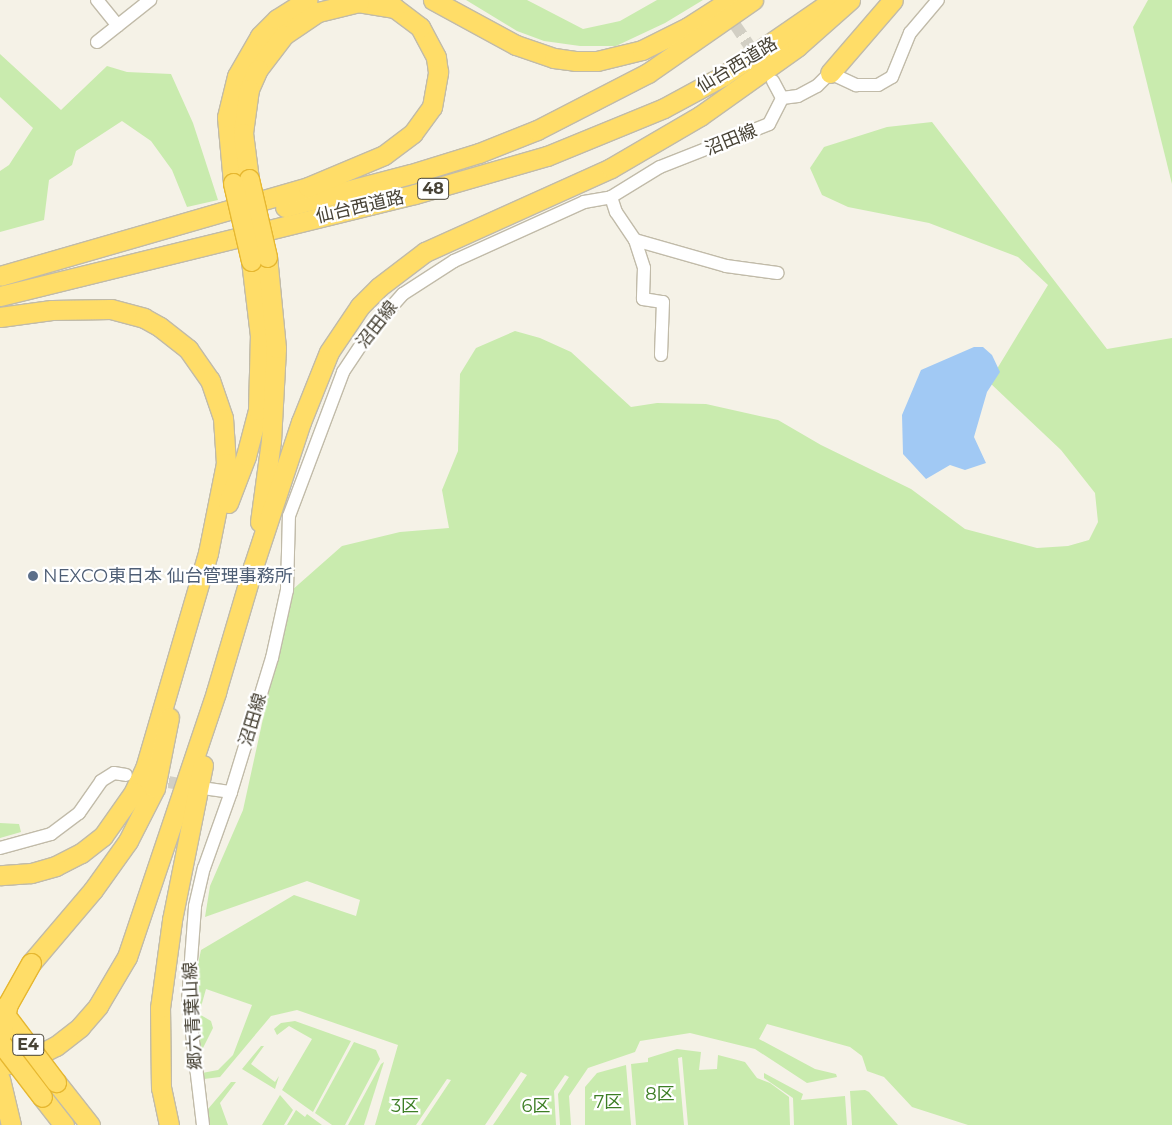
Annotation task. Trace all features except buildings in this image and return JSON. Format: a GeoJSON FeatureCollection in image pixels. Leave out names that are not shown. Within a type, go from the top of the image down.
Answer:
{"type":"FeatureCollection","features":[{"type":"Feature","properties":{"kind":"highway"},"geometry":{"type":"LineString","coordinates":[[253,567],[275,393],[276,348],[259,259],[227,117],[237,76],[260,36],[277,19],[308,0]]}},
{"type":"Feature","properties":{"kind":"highway"},"geometry":{"type":"LineString","coordinates":[[433,0],[516,45],[554,58],[574,61],[619,57],[642,50],[688,27],[730,0]]}},
{"type":"Feature","properties":{"kind":"highway","name":"仙台西道路"},"geometry":{"type":"LineString","coordinates":[[29,270],[339,193],[479,153],[546,126],[648,74],[753,0]]}},
{"type":"Feature","properties":{"kind":"highway","name":"仙台西道路"},"geometry":{"type":"LineString","coordinates":[[0,296],[416,194],[547,156],[664,108],[723,76],[833,0]]}},
{"type":"Feature","properties":{"kind":"highway"},"geometry":{"type":"LineString","coordinates":[[0,1066],[28,1060],[56,1046],[80,1027],[113,983],[142,918],[216,692],[253,567],[316,381],[344,328],[379,287],[425,252],[611,168],[700,116],[797,47],[850,0]]}},
{"type":"Feature","properties":{"kind":"highway"},"geometry":{"type":"LineString","coordinates":[[830,73],[893,0]]}},
{"type":"Feature","properties":{"kind":"highway"},"geometry":{"type":"LineString","coordinates":[[0,277],[308,187],[384,155],[413,133],[432,107],[438,72],[436,57],[420,27],[395,8],[359,2],[318,12],[284,35],[258,68],[249,89],[241,181]]}},
{"type":"Feature","properties":{"kind":"highway"},"geometry":{"type":"LineString","coordinates":[[208,552],[246,456],[258,410],[260,336],[259,259]]}},
{"type":"Feature","properties":{"kind":"highway"},"geometry":{"type":"LineString","coordinates":[[0,317],[60,309],[111,309],[144,318],[188,349],[215,392],[226,441],[223,486],[208,552],[172,678],[134,792],[103,836],[56,866],[31,872],[0,875]]}},
{"type":"Feature","properties":{"kind":"highway"},"geometry":{"type":"LineString","coordinates":[[0,1038],[8,1004],[31,963],[110,868],[143,815],[163,760],[172,678]]}},
{"type":"Feature","properties":{"kind":"highway"},"geometry":{"type":"LineString","coordinates":[[169,1125],[161,1088],[161,999],[172,920],[216,692]]}},
{"type":"Feature","properties":{"kind":"highway","name":"E4"},"geometry":{"type":"LineString","coordinates":[[0,1008],[90,1125]]}},
{"type":"Feature","properties":{"kind":"highway","name":"E4"},"geometry":{"type":"LineString","coordinates":[[0,1042],[64,1125]]}},
{"type":"Feature","properties":{"kind":"highway"},"geometry":{"type":"LineString","coordinates":[[0,1079],[9,1121]]}},
{"type":"Feature","properties":{"kind":"street"},"geometry":{"type":"LineString","coordinates":[[97,0],[118,26]]}},
{"type":"Feature","properties":{"kind":"street"},"geometry":{"type":"LineString","coordinates":[[97,42],[150,0]]}},
{"type":"Feature","properties":{"kind":"street"},"geometry":{"type":"LineString","coordinates":[[773,81],[782,98],[798,96],[817,86],[830,73],[856,85],[878,85],[892,77],[910,33],[938,0]]}},
{"type":"Feature","properties":{"kind":"street","name":"沼田線"},"geometry":{"type":"LineString","coordinates":[[231,792],[272,658],[288,590],[289,516],[343,372],[371,330],[403,294],[454,261],[584,202],[611,196],[660,167],[769,124],[779,109],[782,98]]}},
{"type":"Feature","properties":{"kind":"street"},"geometry":{"type":"LineString","coordinates":[[611,196],[616,212],[635,240],[644,268],[644,298],[663,302],[661,356]]}},
{"type":"Feature","properties":{"kind":"street"},"geometry":{"type":"LineString","coordinates":[[635,240],[717,264],[778,273]]}},
{"type":"Feature","properties":{"kind":"street"},"geometry":{"type":"LineString","coordinates":[[0,848],[51,834],[79,813],[101,781],[114,773],[126,775]]}},
{"type":"Feature","properties":{"kind":"street"},"geometry":{"type":"LineString","coordinates":[[210,789],[231,792]]}},
{"type":"Feature","properties":{"kind":"street","name":"郷六青葉山線"},"geometry":{"type":"LineString","coordinates":[[203,1125],[188,1000],[190,948],[204,868],[231,792]]}},
{"type":"Feature","properties":{"kind":"green space"},"geometry":{"type":"Polygon","coordinates":[[[466,0],[527,0],[583,29],[620,21],[657,0],[703,0],[665,23],[616,46],[580,46],[544,41],[517,31],[466,0]]]}},
{"type":"Feature","properties":{"kind":"green space"},"geometry":{"type":"Polygon","coordinates":[[[1148,0],[1172,0],[1172,184],[1133,27],[1148,0]]]}},
{"type":"Feature","properties":{"kind":"green space"},"geometry":{"type":"Polygon","coordinates":[[[0,54],[61,110],[107,66],[127,72],[171,74],[193,123],[218,200],[187,207],[172,170],[151,141],[122,121],[76,151],[72,165],[49,180],[44,220],[0,232],[0,171],[9,165],[33,128],[0,97],[0,54]]]}},
{"type":"Feature","properties":{"kind":"green space"},"geometry":{"type":"Polygon","coordinates":[[[932,122],[1107,349],[1172,338],[1172,1125],[968,1125],[912,1107],[884,1077],[867,1071],[862,1056],[850,1047],[767,1024],[759,1039],[815,1069],[836,1074],[837,1077],[807,1083],[755,1049],[690,1033],[640,1041],[635,1052],[588,1068],[569,1096],[571,1125],[560,1125],[558,1094],[569,1077],[565,1075],[554,1091],[556,1125],[493,1125],[527,1075],[521,1072],[485,1125],[421,1125],[451,1080],[447,1079],[416,1125],[375,1125],[398,1045],[297,1010],[271,1016],[220,1077],[204,1079],[202,1073],[218,1070],[233,1055],[252,1005],[206,989],[199,1014],[211,1021],[213,1028],[202,1050],[198,1052],[194,983],[201,950],[294,895],[356,916],[360,900],[307,881],[205,917],[210,886],[243,810],[291,591],[342,546],[400,532],[449,528],[442,490],[458,451],[460,374],[476,348],[515,331],[540,338],[571,352],[631,407],[657,403],[706,404],[778,420],[821,445],[911,489],[965,529],[1037,548],[1068,546],[1089,540],[1098,522],[1095,493],[1061,450],[989,382],[1048,285],[1018,257],[929,223],[848,207],[822,195],[810,168],[824,147],[887,127],[932,122]]]}},
{"type":"Feature","properties":{"kind":"green space"},"geometry":{"type":"Polygon","coordinates":[[[0,823],[19,824],[21,832],[0,838],[0,823]]]}},
{"type":"Feature","properties":{"kind":"green space"},"geometry":{"type":"Polygon","coordinates":[[[295,1021],[351,1041],[313,1112],[282,1090],[312,1039],[289,1026],[277,1035],[274,1029],[281,1023],[295,1021]]]}},
{"type":"Feature","properties":{"kind":"green space"},"geometry":{"type":"Polygon","coordinates":[[[354,1042],[376,1050],[380,1059],[345,1125],[332,1125],[315,1113],[354,1042]]]}},
{"type":"Feature","properties":{"kind":"green space"},"geometry":{"type":"Polygon","coordinates":[[[261,1046],[264,1046],[251,1064],[275,1082],[279,1076],[275,1089],[242,1069],[261,1046]]]}},
{"type":"Feature","properties":{"kind":"green space","name":"8区"},"geometry":{"type":"Polygon","coordinates":[[[677,1049],[701,1052],[699,1070],[717,1069],[718,1055],[745,1062],[757,1078],[770,1083],[789,1097],[790,1125],[688,1125],[682,1057],[678,1058],[684,1125],[636,1125],[631,1064],[648,1062],[648,1058],[677,1049]]]}},
{"type":"Feature","properties":{"kind":"green space"},"geometry":{"type":"Polygon","coordinates":[[[384,1062],[364,1125],[348,1125],[381,1064],[384,1062]]]}},
{"type":"Feature","properties":{"kind":"green space","name":"7区"},"geometry":{"type":"Polygon","coordinates":[[[626,1065],[631,1125],[585,1125],[585,1087],[597,1073],[626,1065]]]}},
{"type":"Feature","properties":{"kind":"green space"},"geometry":{"type":"Polygon","coordinates":[[[764,1073],[803,1094],[801,1100],[845,1096],[847,1125],[794,1125],[793,1098],[764,1078],[764,1073]]]}},
{"type":"Feature","properties":{"kind":"green space"},"geometry":{"type":"Polygon","coordinates":[[[231,1082],[236,1082],[220,1103],[228,1125],[208,1125],[208,1109],[231,1082]]]}},
{"type":"Feature","properties":{"kind":"green space"},"geometry":{"type":"Polygon","coordinates":[[[865,1090],[869,1092],[898,1125],[852,1125],[850,1091],[865,1090]]]}},
{"type":"Feature","properties":{"kind":"green space"},"geometry":{"type":"Polygon","coordinates":[[[280,1095],[293,1110],[284,1125],[262,1125],[280,1095]]]}},
{"type":"Feature","properties":{"kind":"green space"},"geometry":{"type":"Polygon","coordinates":[[[296,1110],[305,1117],[307,1114],[322,1125],[287,1125],[296,1110]]]}},
{"type":"Feature","properties":{"kind":"water"},"geometry":{"type":"Polygon","coordinates":[[[974,347],[983,347],[992,355],[1000,372],[987,392],[974,437],[986,463],[965,470],[950,465],[926,479],[903,454],[902,415],[921,370],[974,347]]]}},
{"type":"Feature","properties":{"kind":"tunnel"},"geometry":{"type":"LineString","coordinates":[[725,10],[759,60]]}},
{"type":"Feature","properties":{"kind":"tunnel"},"geometry":{"type":"LineString","coordinates":[[151,779],[190,786]]}},
{"type":"Feature","properties":{"kind":"place","name":"NEXCO東日本 仙台管理事務所"},"geometry":{"type":"Point","coordinates":[33,576]}},
{"type":"Feature","properties":{"kind":"park label","name":"3区"},"geometry":{"type":"Point","coordinates":[405,1106]}},
{"type":"Feature","properties":{"kind":"park label","name":"6区"},"geometry":{"type":"Point","coordinates":[536,1106]}}]}
